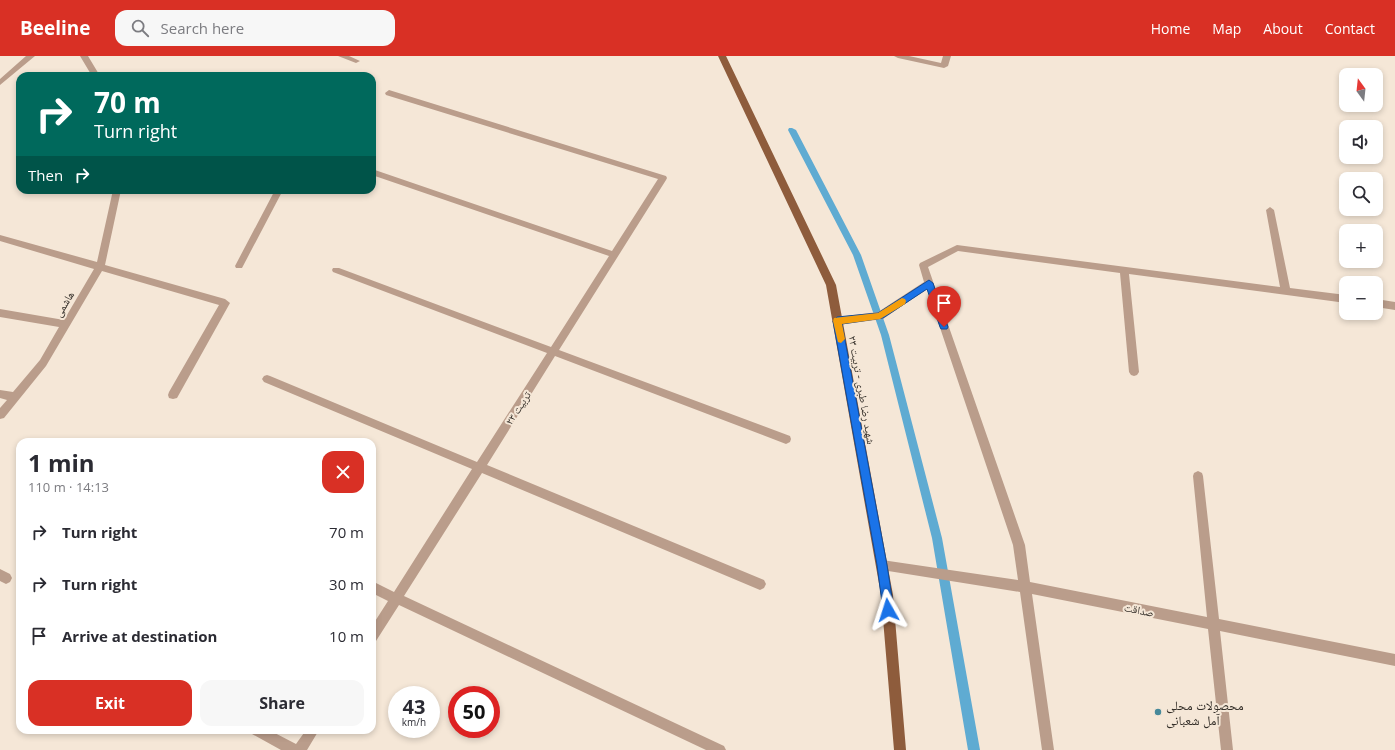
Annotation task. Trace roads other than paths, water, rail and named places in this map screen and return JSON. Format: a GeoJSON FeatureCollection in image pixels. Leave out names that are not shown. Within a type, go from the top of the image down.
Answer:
{"type":"FeatureCollection","features":[{"type":"Feature","properties":{"kind":"main road","name":"شهید رضا طبری - تربیت ۲۳"},"geometry":{"type":"LineString","coordinates":[[722,56],[831,285],[887,595],[900,750]]}},
{"type":"Feature","properties":{"kind":"street"},"geometry":{"type":"LineString","coordinates":[[0,83],[32,56]]}},
{"type":"Feature","properties":{"kind":"street"},"geometry":{"type":"LineString","coordinates":[[84,56],[94,72]]}},
{"type":"Feature","properties":{"kind":"street"},"geometry":{"type":"LineString","coordinates":[[342,56],[356,61]]}},
{"type":"Feature","properties":{"kind":"street"},"geometry":{"type":"LineString","coordinates":[[898,56],[944,66],[948,56]]}},
{"type":"Feature","properties":{"kind":"street","name":"تربیت ۲۳"},"geometry":{"type":"LineString","coordinates":[[376,630],[664,178],[389,92]]}},
{"type":"Feature","properties":{"kind":"street"},"geometry":{"type":"LineString","coordinates":[[376,173],[615,255]]}},
{"type":"Feature","properties":{"kind":"street","name":"هاشمی"},"geometry":{"type":"LineString","coordinates":[[0,415],[43,363],[100,266],[116,194]]}},
{"type":"Feature","properties":{"kind":"street"},"geometry":{"type":"LineString","coordinates":[[240,266],[277,194]]}},
{"type":"Feature","properties":{"kind":"street"},"geometry":{"type":"LineString","coordinates":[[1270,210],[1286,292]]}},
{"type":"Feature","properties":{"kind":"street"},"geometry":{"type":"LineString","coordinates":[[0,238],[100,266],[225,304],[173,395]]}},
{"type":"Feature","properties":{"kind":"street"},"geometry":{"type":"LineString","coordinates":[[1048,750],[1019,546],[923,265],[957,248],[1339,298]]}},
{"type":"Feature","properties":{"kind":"street"},"geometry":{"type":"LineString","coordinates":[[336,270],[786,439]]}},
{"type":"Feature","properties":{"kind":"street"},"geometry":{"type":"LineString","coordinates":[[1124,270],[1134,372]]}},
{"type":"Feature","properties":{"kind":"street"},"geometry":{"type":"LineString","coordinates":[[837,321],[880,316],[929,283]]}},
{"type":"Feature","properties":{"kind":"street"},"geometry":{"type":"LineString","coordinates":[[1383,304],[1395,306]]}},
{"type":"Feature","properties":{"kind":"street"},"geometry":{"type":"LineString","coordinates":[[0,313],[66,324]]}},
{"type":"Feature","properties":{"kind":"street"},"geometry":{"type":"LineString","coordinates":[[267,379],[760,584]]}},
{"type":"Feature","properties":{"kind":"street"},"geometry":{"type":"LineString","coordinates":[[0,394],[14,397]]}},
{"type":"Feature","properties":{"kind":"street"},"geometry":{"type":"LineString","coordinates":[[1198,476],[1228,750]]}},
{"type":"Feature","properties":{"kind":"street","name":"صداقت"},"geometry":{"type":"LineString","coordinates":[[882,565],[1025,587],[1395,660]]}},
{"type":"Feature","properties":{"kind":"street"},"geometry":{"type":"LineString","coordinates":[[376,589],[720,750]]}},
{"type":"Feature","properties":{"kind":"street"},"geometry":{"type":"LineString","coordinates":[[264,734],[294,750]]}},
{"type":"Feature","properties":{"kind":"street"},"geometry":{"type":"LineString","coordinates":[[300,750],[310,734]]}},
{"type":"Feature","properties":{"kind":"waterway"},"geometry":{"type":"LineString","coordinates":[[792,130],[857,255],[885,335],[937,538],[974,750]]}},
{"type":"Feature","properties":{"kind":"place","name":"محصولات محلی آمل شعبانی"},"geometry":{"type":"Point","coordinates":[1158,712]}}]}
